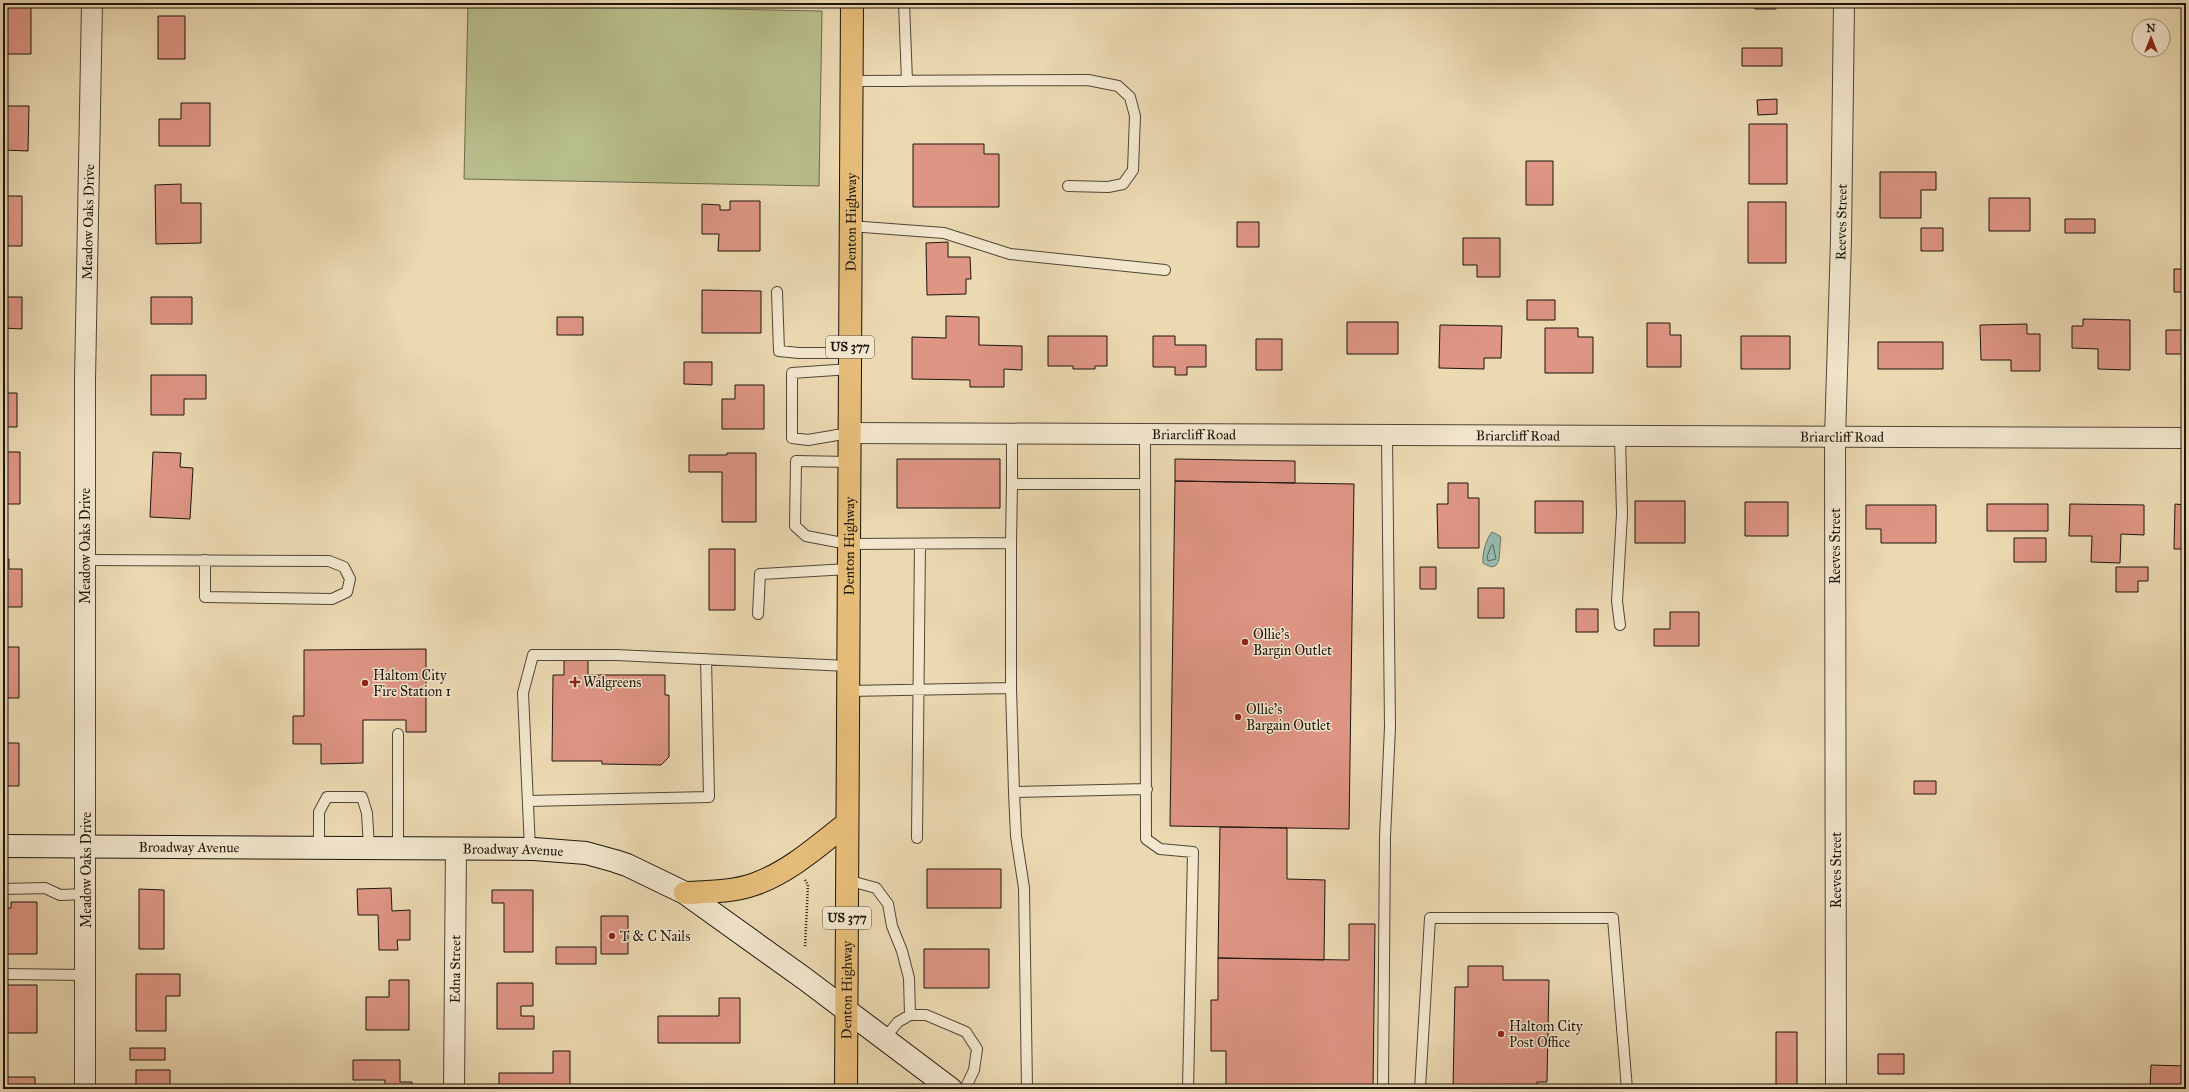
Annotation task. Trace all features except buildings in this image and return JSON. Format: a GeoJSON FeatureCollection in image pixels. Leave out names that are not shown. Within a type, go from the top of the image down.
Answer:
{"type":"FeatureCollection","features":[{"type":"Feature","properties":{"kind":"main road","name":"Denton Highway"},"geometry":{"type":"LineString","coordinates":[[846,1089],[846,824],[852,3]]}},
{"type":"Feature","properties":{"kind":"main road"},"geometry":{"type":"LineString","coordinates":[[686,893],[728,890],[761,882],[792,865],[846,824]]}},
{"type":"Feature","properties":{"kind":"main road","name":"Broadway Avenue"},"geometry":{"type":"LineString","coordinates":[[3,846],[456,848],[530,849],[586,853],[627,865],[686,893],[764,948],[846,1012],[951,1089]]}},
{"type":"Feature","properties":{"kind":"street","name":"Meadow Oaks Drive"},"geometry":{"type":"LineString","coordinates":[[85,1089],[85,380],[92,3]]}},
{"type":"Feature","properties":{"kind":"street","name":"Reeves Street"},"geometry":{"type":"LineString","coordinates":[[1836,1089],[1834,438],[1841,240],[1844,3]]}},
{"type":"Feature","properties":{"kind":"street","name":"Briarcliff Road"},"geometry":{"type":"LineString","coordinates":[[849,433],[1834,438],[2186,438]]}},
{"type":"Feature","properties":{"kind":"street","name":"Edna Street"},"geometry":{"type":"LineString","coordinates":[[454,1089],[456,848]]}},
{"type":"Feature","properties":{"kind":"lane"},"geometry":{"type":"LineString","coordinates":[[904,3],[907,81]]}},
{"type":"Feature","properties":{"kind":"lane"},"geometry":{"type":"LineString","coordinates":[[851,81],[1088,80],[1118,86],[1130,97],[1135,116],[1133,170],[1123,184],[1108,188],[1068,186]]}},
{"type":"Feature","properties":{"kind":"lane"},"geometry":{"type":"LineString","coordinates":[[850,226],[944,233],[1010,254],[1165,270]]}},
{"type":"Feature","properties":{"kind":"lane"},"geometry":{"type":"LineString","coordinates":[[777,292],[779,351],[850,361]]}},
{"type":"Feature","properties":{"kind":"lane"},"geometry":{"type":"LineString","coordinates":[[849,433],[808,440],[792,438],[792,373],[850,361]]}},
{"type":"Feature","properties":{"kind":"lane"},"geometry":{"type":"LineString","coordinates":[[1012,434],[1011,688],[1016,836],[1024,888],[1027,1089]]}},
{"type":"Feature","properties":{"kind":"lane"},"geometry":{"type":"LineString","coordinates":[[1145,435],[1146,839],[1160,850],[1193,852],[1188,1089]]}},
{"type":"Feature","properties":{"kind":"lane"},"geometry":{"type":"LineString","coordinates":[[1383,1089],[1384,837],[1390,727],[1387,436]]}},
{"type":"Feature","properties":{"kind":"lane"},"geometry":{"type":"LineString","coordinates":[[1620,437],[1622,514],[1617,601],[1620,625]]}},
{"type":"Feature","properties":{"kind":"lane"},"geometry":{"type":"LineString","coordinates":[[849,462],[796,461],[795,526],[806,536],[848,544],[1011,543]]}},
{"type":"Feature","properties":{"kind":"lane"},"geometry":{"type":"LineString","coordinates":[[1012,484],[1145,484]]}},
{"type":"Feature","properties":{"kind":"lane"},"geometry":{"type":"LineString","coordinates":[[917,838],[920,544]]}},
{"type":"Feature","properties":{"kind":"lane"},"geometry":{"type":"LineString","coordinates":[[85,560],[205,560],[330,561],[344,567],[350,579],[347,592],[332,599],[205,597],[205,560]]}},
{"type":"Feature","properties":{"kind":"lane"},"geometry":{"type":"LineString","coordinates":[[758,614],[760,574],[848,569]]}},
{"type":"Feature","properties":{"kind":"lane"},"geometry":{"type":"LineString","coordinates":[[530,849],[523,693],[533,656],[616,654],[848,666]]}},
{"type":"Feature","properties":{"kind":"lane"},"geometry":{"type":"LineString","coordinates":[[528,801],[709,797],[706,659]]}},
{"type":"Feature","properties":{"kind":"lane"},"geometry":{"type":"LineString","coordinates":[[848,691],[1011,688]]}},
{"type":"Feature","properties":{"kind":"lane"},"geometry":{"type":"LineString","coordinates":[[398,734],[398,848]]}},
{"type":"Feature","properties":{"kind":"lane"},"geometry":{"type":"LineString","coordinates":[[1014,792],[1147,789]]}},
{"type":"Feature","properties":{"kind":"lane"},"geometry":{"type":"LineString","coordinates":[[319,848],[319,812],[327,797],[362,797],[367,813],[369,848]]}},
{"type":"Feature","properties":{"kind":"lane"},"geometry":{"type":"LineString","coordinates":[[847,880],[876,888],[888,904],[892,926],[902,951],[909,978],[910,1015]]}},
{"type":"Feature","properties":{"kind":"lane"},"geometry":{"type":"LineString","coordinates":[[3,889],[45,888],[60,895],[86,894]]}},
{"type":"Feature","properties":{"kind":"lane"},"geometry":{"type":"LineString","coordinates":[[1420,1089],[1430,918],[1613,918],[1628,1085],[1627,1089]]}},
{"type":"Feature","properties":{"kind":"lane"},"geometry":{"type":"LineString","coordinates":[[3,974],[85,975]]}},
{"type":"Feature","properties":{"kind":"lane"},"geometry":{"type":"LineString","coordinates":[[884,1039],[898,1022],[910,1015],[926,1015],[966,1032],[977,1049],[974,1070],[965,1089]]}},
{"type":"Feature","properties":{"kind":"path"},"geometry":{"type":"LineString","coordinates":[[804,879],[808,885],[806,947]]}},
{"type":"Feature","properties":{"kind":"green space"},"geometry":{"type":"Polygon","coordinates":[[[468,4],[822,11],[819,186],[464,179],[468,4]]]}},
{"type":"Feature","properties":{"kind":"water"},"geometry":{"type":"Polygon","coordinates":[[[1492,532],[1500,536],[1501,539],[1499,560],[1494,566],[1490,566],[1483,563],[1483,555],[1492,532]]]}},
{"type":"Feature","properties":{"kind":"place","name":"Ollie's Bargin Outlet"},"geometry":{"type":"Point","coordinates":[1245,642]}},
{"type":"Feature","properties":{"kind":"place","name":"Walgreens"},"geometry":{"type":"Point","coordinates":[575,682]}},
{"type":"Feature","properties":{"kind":"place","name":"Haltom City Fire Station 1"},"geometry":{"type":"Point","coordinates":[365,683]}},
{"type":"Feature","properties":{"kind":"place","name":"Ollie's Bargain Outlet"},"geometry":{"type":"Point","coordinates":[1238,717]}},
{"type":"Feature","properties":{"kind":"place","name":"T & C Nails"},"geometry":{"type":"Point","coordinates":[612,936]}},
{"type":"Feature","properties":{"kind":"place","name":"Haltom City Post Office"},"geometry":{"type":"Point","coordinates":[1501,1034]}}]}
